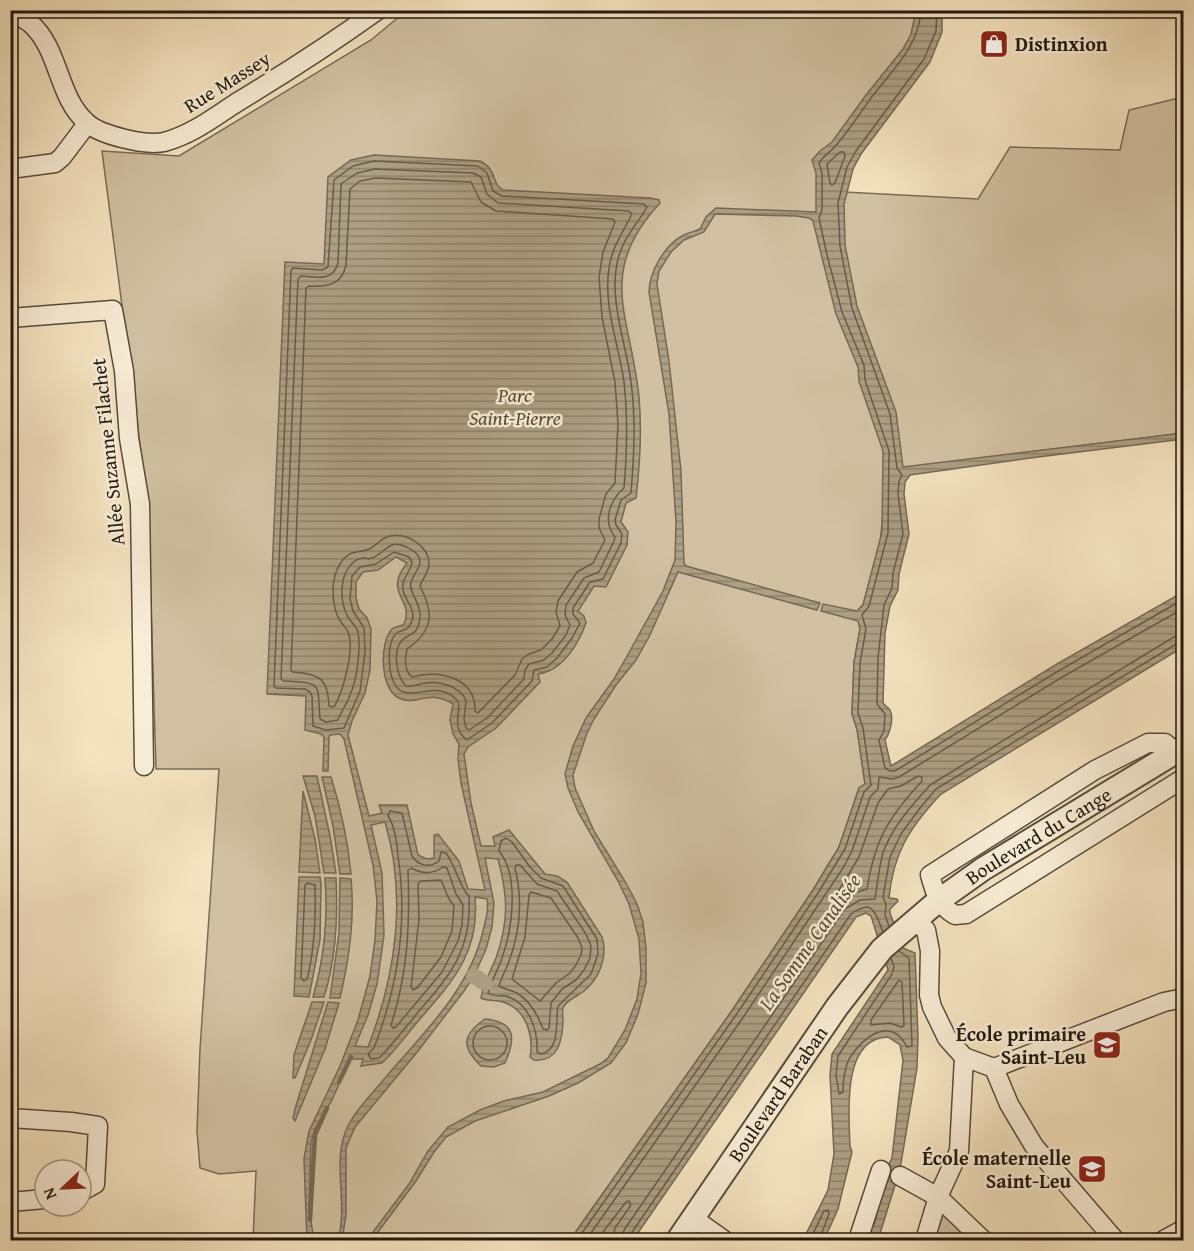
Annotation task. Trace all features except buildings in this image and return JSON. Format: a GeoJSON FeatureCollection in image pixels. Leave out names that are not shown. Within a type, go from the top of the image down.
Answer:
{"type":"FeatureCollection","features":[{"type":"Feature","properties":{"kind":"street","name":"Rue Massey"},"geometry":{"type":"LineString","coordinates":[[87,124],[123,139],[140,142],[161,143],[185,135],[255,92],[378,10]]}},
{"type":"Feature","properties":{"kind":"street"},"geometry":{"type":"LineString","coordinates":[[10,11],[30,23],[40,34],[63,88],[74,108],[87,124],[55,163],[10,169]]}},
{"type":"Feature","properties":{"kind":"street","name":"Allée Suzanne Filachet"},"geometry":{"type":"LineString","coordinates":[[10,318],[114,310],[124,370],[129,438],[140,504],[144,766]]}},
{"type":"Feature","properties":{"kind":"street","name":"Boulevard du Cange"},"geometry":{"type":"LineString","coordinates":[[907,927],[938,901],[983,869],[1179,750]]}},
{"type":"Feature","properties":{"kind":"street"},"geometry":{"type":"LineString","coordinates":[[938,901],[944,909],[955,915],[966,914],[1184,778]]}},
{"type":"Feature","properties":{"kind":"street"},"geometry":{"type":"LineString","coordinates":[[907,927],[926,930],[930,951],[929,995],[932,1007],[947,1038],[964,1057],[994,1068],[1164,1002],[1184,998]]}},
{"type":"Feature","properties":{"kind":"street","name":"Boulevard Baraban"},"geometry":{"type":"LineString","coordinates":[[678,1240],[837,1007],[882,949],[907,927]]}},
{"type":"Feature","properties":{"kind":"street"},"geometry":{"type":"LineString","coordinates":[[925,1240],[938,1197],[959,1151],[964,1057]]}},
{"type":"Feature","properties":{"kind":"street"},"geometry":{"type":"LineString","coordinates":[[994,1068],[1009,1104],[1034,1146],[1115,1240]]}},
{"type":"Feature","properties":{"kind":"street"},"geometry":{"type":"LineString","coordinates":[[10,1118],[98,1126],[95,1184],[93,1185]]}},
{"type":"Feature","properties":{"kind":"street"},"geometry":{"type":"LineString","coordinates":[[858,1240],[881,1170]]}},
{"type":"Feature","properties":{"kind":"street"},"geometry":{"type":"LineString","coordinates":[[900,1176],[938,1197],[983,1240]]}},
{"type":"Feature","properties":{"kind":"street"},"geometry":{"type":"LineString","coordinates":[[10,1202],[33,1200]]}},
{"type":"Feature","properties":{"kind":"street"},"geometry":{"type":"LineString","coordinates":[[693,1218],[724,1240]]}},
{"type":"Feature","properties":{"kind":"street"},"geometry":{"type":"LineString","coordinates":[[1164,1240],[1184,1228]]}},
{"type":"Feature","properties":{"kind":"green space","name":"Parc Saint-Pierre"},"geometry":{"type":"Polygon","coordinates":[[[406,11],[921,11],[915,44],[825,191],[978,199],[1010,147],[1120,150],[1129,110],[1183,97],[1183,433],[903,468],[883,514],[880,543],[863,605],[857,611],[860,629],[854,662],[852,714],[857,729],[865,784],[859,788],[839,847],[731,1012],[570,1240],[253,1240],[256,1171],[219,1174],[200,1168],[197,1131],[200,1049],[219,769],[156,769],[148,507],[102,151],[179,156],[371,40],[406,11]]]}},
{"type":"Feature","properties":{"kind":"green space"},"geometry":{"type":"Polygon","coordinates":[[[943,1214],[970,1240],[934,1240],[943,1214]]]}},
{"type":"Feature","properties":{"kind":"water","name":"La Somme Canalisée"},"geometry":{"type":"Polygon","coordinates":[[[916,11],[942,11],[942,32],[930,62],[861,154],[853,169],[844,204],[845,245],[857,306],[896,412],[903,467],[1183,433],[1183,439],[910,475],[905,482],[904,494],[909,534],[899,574],[898,590],[890,606],[885,633],[883,703],[889,709],[892,717],[885,740],[891,766],[1057,664],[1183,592],[1183,647],[941,794],[920,818],[905,842],[894,867],[889,898],[898,901],[890,909],[890,913],[903,948],[915,953],[917,1068],[900,1169],[878,1240],[865,1240],[875,1222],[887,1168],[892,1158],[903,1060],[900,1045],[888,1037],[873,1041],[862,1050],[855,1064],[849,1098],[852,1152],[838,1209],[824,1240],[803,1240],[828,1190],[834,1154],[830,1075],[832,1054],[888,970],[871,916],[866,913],[856,917],[633,1240],[570,1240],[731,1012],[813,890],[839,847],[859,788],[865,784],[857,729],[852,714],[854,662],[860,629],[858,621],[821,611],[823,604],[857,611],[863,605],[882,532],[883,451],[859,381],[858,367],[836,314],[813,221],[796,216],[715,214],[704,232],[684,240],[671,252],[659,271],[657,284],[669,361],[681,471],[684,563],[686,566],[820,603],[817,610],[678,572],[649,637],[636,660],[594,719],[573,775],[575,788],[594,831],[626,883],[643,922],[646,983],[638,1014],[626,1043],[611,1063],[578,1083],[549,1096],[475,1121],[446,1137],[372,1240],[367,1240],[409,1184],[428,1151],[448,1127],[480,1110],[504,1101],[543,1092],[600,1064],[608,1058],[625,1030],[637,999],[641,973],[639,939],[629,904],[578,812],[565,774],[573,746],[586,718],[626,658],[663,591],[675,560],[676,522],[669,414],[649,292],[652,276],[664,252],[676,240],[700,229],[706,217],[716,208],[816,212],[816,173],[812,160],[832,142],[903,49],[911,34],[916,11]]]}},
{"type":"Feature","properties":{"kind":"water"},"geometry":{"type":"Polygon","coordinates":[[[374,155],[480,161],[490,168],[497,184],[503,190],[650,198],[659,200],[660,203],[640,228],[628,251],[623,274],[622,296],[635,368],[640,422],[636,498],[626,503],[621,522],[628,532],[627,545],[606,587],[594,586],[578,611],[584,616],[586,623],[568,656],[554,668],[538,674],[540,682],[496,728],[468,747],[464,754],[471,803],[481,846],[495,846],[493,837],[509,830],[545,874],[557,876],[567,882],[602,937],[604,952],[601,966],[590,986],[565,1005],[560,1043],[557,1049],[549,1058],[534,1060],[530,1057],[531,1042],[528,1026],[520,1013],[505,1002],[481,998],[500,945],[506,908],[498,859],[485,858],[494,903],[492,927],[486,949],[474,976],[418,1051],[355,1127],[346,1148],[346,1215],[342,1240],[338,1240],[342,1211],[341,1151],[349,1124],[359,1108],[440,1014],[465,977],[475,956],[487,913],[487,899],[475,897],[473,934],[462,964],[453,978],[382,1063],[361,1066],[363,1059],[350,1059],[332,1100],[315,1129],[311,1142],[309,1209],[314,1240],[307,1240],[304,1159],[309,1131],[340,1066],[358,1020],[370,976],[377,901],[373,865],[344,739],[340,734],[330,735],[328,771],[323,771],[324,737],[305,730],[306,696],[267,694],[285,262],[324,264],[328,177],[351,160],[374,155]],[[396,557],[378,570],[363,572],[356,582],[359,609],[367,618],[371,629],[370,670],[365,693],[348,735],[369,816],[382,813],[379,805],[407,805],[418,855],[427,859],[434,858],[434,835],[438,834],[459,861],[468,889],[485,890],[461,783],[459,744],[453,734],[450,720],[453,704],[430,697],[411,700],[399,698],[388,686],[385,676],[383,654],[388,635],[393,628],[404,624],[406,615],[398,582],[400,573],[407,563],[396,557]],[[385,822],[371,825],[382,873],[384,935],[377,984],[368,1015],[355,1046],[368,1047],[378,1020],[386,992],[395,935],[396,878],[385,822]]]}},
{"type":"Feature","properties":{"kind":"water"},"geometry":{"type":"Polygon","coordinates":[[[303,776],[317,776],[336,873],[324,873],[315,816],[303,776]]]}},
{"type":"Feature","properties":{"kind":"water"},"geometry":{"type":"Polygon","coordinates":[[[322,777],[331,777],[335,789],[346,837],[351,874],[340,874],[333,826],[322,777]]]}},
{"type":"Feature","properties":{"kind":"water"},"geometry":{"type":"Polygon","coordinates":[[[303,791],[315,839],[320,873],[299,872],[303,791]]]}},
{"type":"Feature","properties":{"kind":"water"},"geometry":{"type":"Polygon","coordinates":[[[299,877],[320,877],[321,884],[320,940],[309,997],[294,996],[299,877]]]}},
{"type":"Feature","properties":{"kind":"water"},"geometry":{"type":"Polygon","coordinates":[[[325,878],[336,878],[335,938],[324,997],[313,997],[324,938],[325,878]]]}},
{"type":"Feature","properties":{"kind":"water"},"geometry":{"type":"Polygon","coordinates":[[[340,878],[351,879],[352,924],[340,998],[330,998],[339,933],[340,878]]]}},
{"type":"Feature","properties":{"kind":"water"},"geometry":{"type":"Polygon","coordinates":[[[312,1002],[324,1002],[311,1040],[295,1078],[293,1078],[294,1055],[312,1002]]]}},
{"type":"Feature","properties":{"kind":"water"},"geometry":{"type":"Polygon","coordinates":[[[328,1002],[339,1003],[325,1049],[295,1121],[293,1118],[295,1109],[328,1002]]]}},
{"type":"Feature","properties":{"kind":"water"},"geometry":{"type":"Polygon","coordinates":[[[485,1019],[503,1024],[511,1033],[511,1046],[505,1063],[494,1067],[481,1066],[467,1047],[468,1036],[485,1019]]]}},
{"type":"Feature","properties":{"kind":"waterway"},"geometry":{"type":"LineString","coordinates":[[474,976],[485,983]]}},
{"type":"Feature","properties":{"kind":"waterway"},"geometry":{"type":"LineString","coordinates":[[339,1082],[351,1057]]}},
{"type":"Feature","properties":{"kind":"waterway"},"geometry":{"type":"LineString","coordinates":[[310,1220],[315,1135],[327,1108]]}},
{"type":"Feature","properties":{"kind":"place","name":"Distinxion"},"geometry":{"type":"Point","coordinates":[994,44]}},
{"type":"Feature","properties":{"kind":"place","name":"École primaire Saint-Leu"},"geometry":{"type":"Point","coordinates":[1107,1045]}},
{"type":"Feature","properties":{"kind":"place","name":"École maternelle Saint-Leu"},"geometry":{"type":"Point","coordinates":[1092,1169]}}]}
